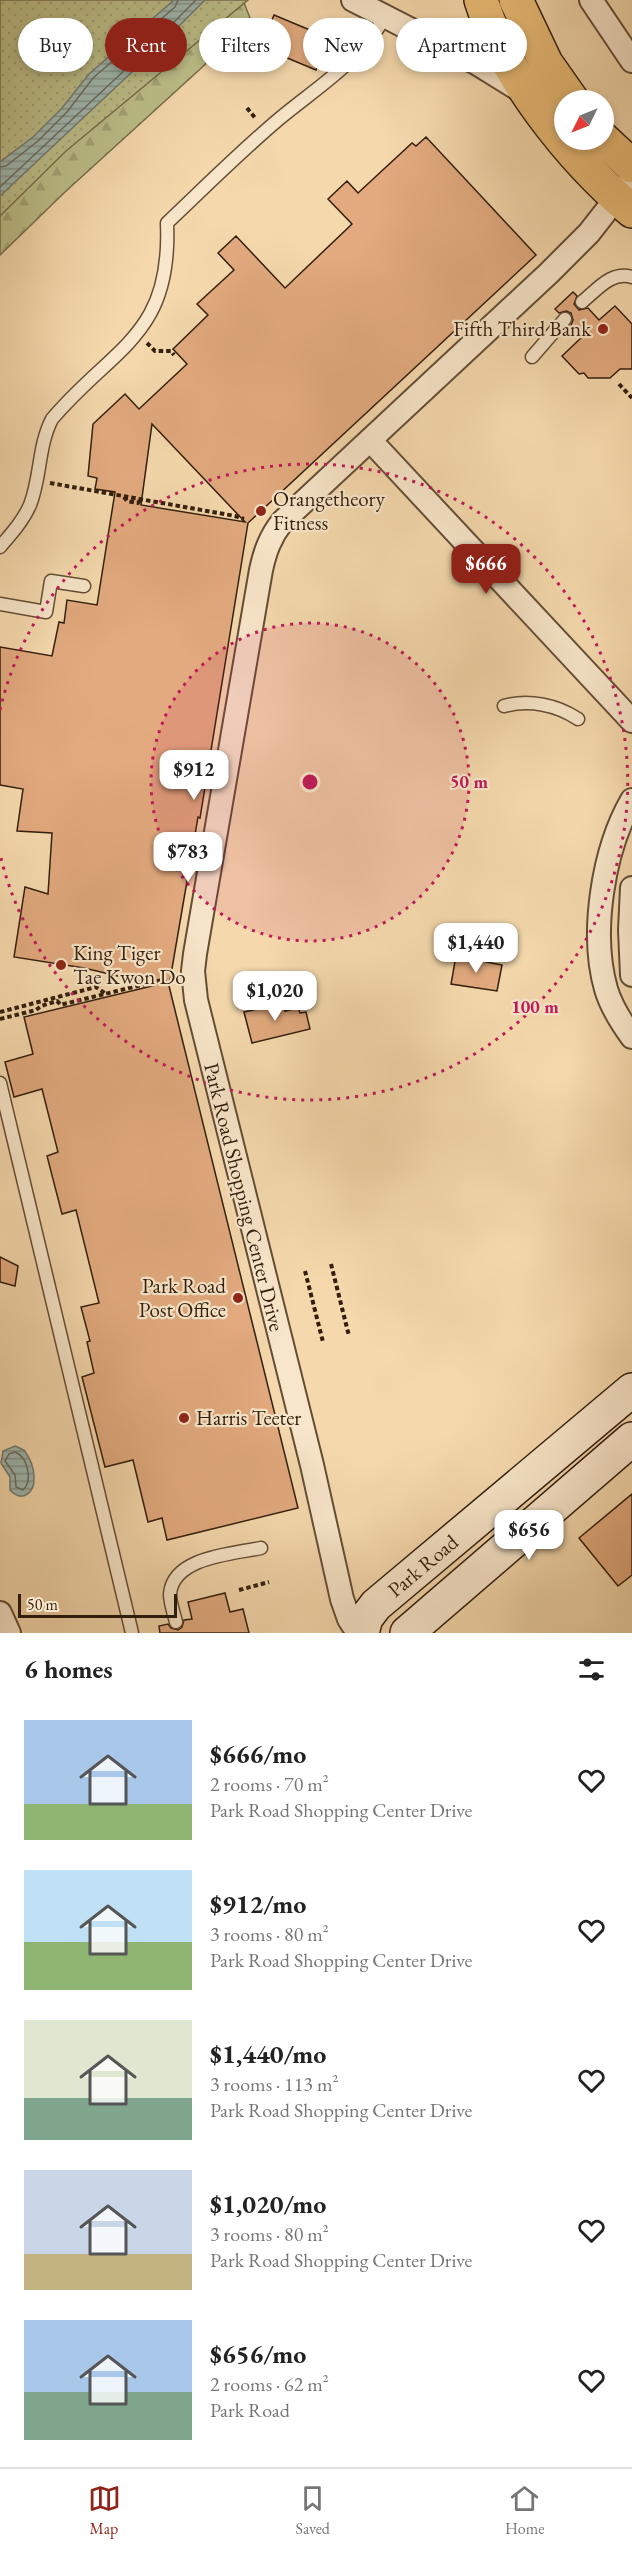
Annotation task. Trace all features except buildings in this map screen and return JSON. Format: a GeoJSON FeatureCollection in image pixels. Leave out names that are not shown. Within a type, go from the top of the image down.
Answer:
{"type":"FeatureCollection","features":[{"type":"Feature","properties":{"kind":"main road"},"geometry":{"type":"LineString","coordinates":[[481,0],[503,49],[532,99],[572,152],[627,196]]}},
{"type":"Feature","properties":{"kind":"main road"},"geometry":{"type":"LineString","coordinates":[[516,0],[546,63],[565,90]]}},
{"type":"Feature","properties":{"kind":"main road"},"geometry":{"type":"LineString","coordinates":[[614,149],[632,166]]}},
{"type":"Feature","properties":{"kind":"main road","name":"Park Road"},"geometry":{"type":"LineString","coordinates":[[360,1633],[366,1618],[376,1605],[632,1390]]}},
{"type":"Feature","properties":{"kind":"main road","name":"Park Road"},"geometry":{"type":"LineString","coordinates":[[407,1633],[632,1439]]}},
{"type":"Feature","properties":{"kind":"street"},"geometry":{"type":"LineString","coordinates":[[353,0],[499,76],[532,99]]}},
{"type":"Feature","properties":{"kind":"street"},"geometry":{"type":"LineString","coordinates":[[591,0],[632,61]]}},
{"type":"Feature","properties":{"kind":"street","name":"Park Road Shopping Center Drive"},"geometry":{"type":"LineString","coordinates":[[360,1633],[349,1618],[342,1599],[312,1465],[198,1011],[194,971],[265,552],[273,534],[282,522],[627,196]]}},
{"type":"Feature","properties":{"kind":"street"},"geometry":{"type":"LineString","coordinates":[[369,440],[632,721]]}},
{"type":"Feature","properties":{"kind":"street"},"geometry":{"type":"LineString","coordinates":[[632,800],[617,833],[603,889],[600,948],[609,1000],[632,1037]]}},
{"type":"Feature","properties":{"kind":"street"},"geometry":{"type":"LineString","coordinates":[[632,888],[630,930],[632,975]]}},
{"type":"Feature","properties":{"kind":"street"},"geometry":{"type":"LineString","coordinates":[[0,1613],[9,1633]]}},
{"type":"Feature","properties":{"kind":"lane"},"geometry":{"type":"LineString","coordinates":[[0,547],[22,520],[30,506],[44,434],[52,419],[137,334],[148,320],[160,290],[168,246],[167,223],[278,120],[336,72]]}},
{"type":"Feature","properties":{"kind":"lane"},"geometry":{"type":"LineString","coordinates":[[582,302],[613,276],[621,274],[632,277]]}},
{"type":"Feature","properties":{"kind":"lane"},"geometry":{"type":"LineString","coordinates":[[532,357],[565,319]]}},
{"type":"Feature","properties":{"kind":"lane"},"geometry":{"type":"LineString","coordinates":[[0,604],[46,612],[51,581],[84,586]]}},
{"type":"Feature","properties":{"kind":"lane"},"geometry":{"type":"LineString","coordinates":[[504,706],[520,702],[564,709],[578,719]]}},
{"type":"Feature","properties":{"kind":"lane"},"geometry":{"type":"LineString","coordinates":[[0,1083],[132,1633]]}},
{"type":"Feature","properties":{"kind":"lane"},"geometry":{"type":"LineString","coordinates":[[176,1622],[171,1592],[175,1579],[182,1570],[199,1562],[261,1548]]}},
{"type":"Feature","properties":{"kind":"path"},"geometry":{"type":"LineString","coordinates":[[137,334],[155,351],[171,351],[174,355]]}},
{"type":"Feature","properties":{"kind":"path"},"geometry":{"type":"LineString","coordinates":[[619,384],[632,398]]}},
{"type":"Feature","properties":{"kind":"path"},"geometry":{"type":"LineString","coordinates":[[50,483],[244,519]]}},
{"type":"Feature","properties":{"kind":"path"},"geometry":{"type":"LineString","coordinates":[[143,499],[144,505]]}},
{"type":"Feature","properties":{"kind":"path"},"geometry":{"type":"LineString","coordinates":[[0,1019],[36,1010],[57,1001],[61,1005],[166,979]]}},
{"type":"Feature","properties":{"kind":"path"},"geometry":{"type":"LineString","coordinates":[[0,1012],[96,987],[106,994]]}},
{"type":"Feature","properties":{"kind":"path"},"geometry":{"type":"LineString","coordinates":[[331,1264],[349,1336]]}},
{"type":"Feature","properties":{"kind":"path"},"geometry":{"type":"LineString","coordinates":[[305,1271],[323,1342]]}},
{"type":"Feature","properties":{"kind":"path"},"geometry":{"type":"LineString","coordinates":[[239,1590],[269,1582]]}},
{"type":"Feature","properties":{"kind":"green space"},"geometry":{"type":"Polygon","coordinates":[[[0,0],[248,0],[226,18],[199,18],[199,41],[187,51],[187,18],[105,18],[105,72],[161,72],[66,151],[0,216],[0,0]]]}},
{"type":"Feature","properties":{"kind":"green space"},"geometry":{"type":"Polygon","coordinates":[[[243,0],[250,18],[199,18],[199,70],[65,192],[0,255],[0,209],[140,72],[187,72],[187,26],[201,12],[243,0]]]}},
{"type":"Feature","properties":{"kind":"water"},"geometry":{"type":"Polygon","coordinates":[[[174,0],[205,0],[187,18],[153,18],[174,0]]]}},
{"type":"Feature","properties":{"kind":"water"},"geometry":{"type":"Polygon","coordinates":[[[105,60],[105,72],[132,72],[0,196],[0,162],[33,137],[62,108],[93,71],[105,60]]]}},
{"type":"Feature","properties":{"kind":"water"},"geometry":{"type":"Polygon","coordinates":[[[15,1446],[24,1450],[33,1470],[34,1483],[30,1492],[23,1496],[10,1490],[10,1477],[1,1463],[3,1451],[15,1446]]]}},
{"type":"Feature","properties":{"kind":"place","name":"Fifth Third Bank"},"geometry":{"type":"Point","coordinates":[603,329]}},
{"type":"Feature","properties":{"kind":"place","name":"Orangetheory Fitness"},"geometry":{"type":"Point","coordinates":[261,511]}},
{"type":"Feature","properties":{"kind":"place","name":"King Tiger Tae Kwon Do"},"geometry":{"type":"Point","coordinates":[61,965]}},
{"type":"Feature","properties":{"kind":"place","name":"Park Road Post Office"},"geometry":{"type":"Point","coordinates":[238,1298]}},
{"type":"Feature","properties":{"kind":"place","name":"Harris Teeter"},"geometry":{"type":"Point","coordinates":[184,1418]}}]}
